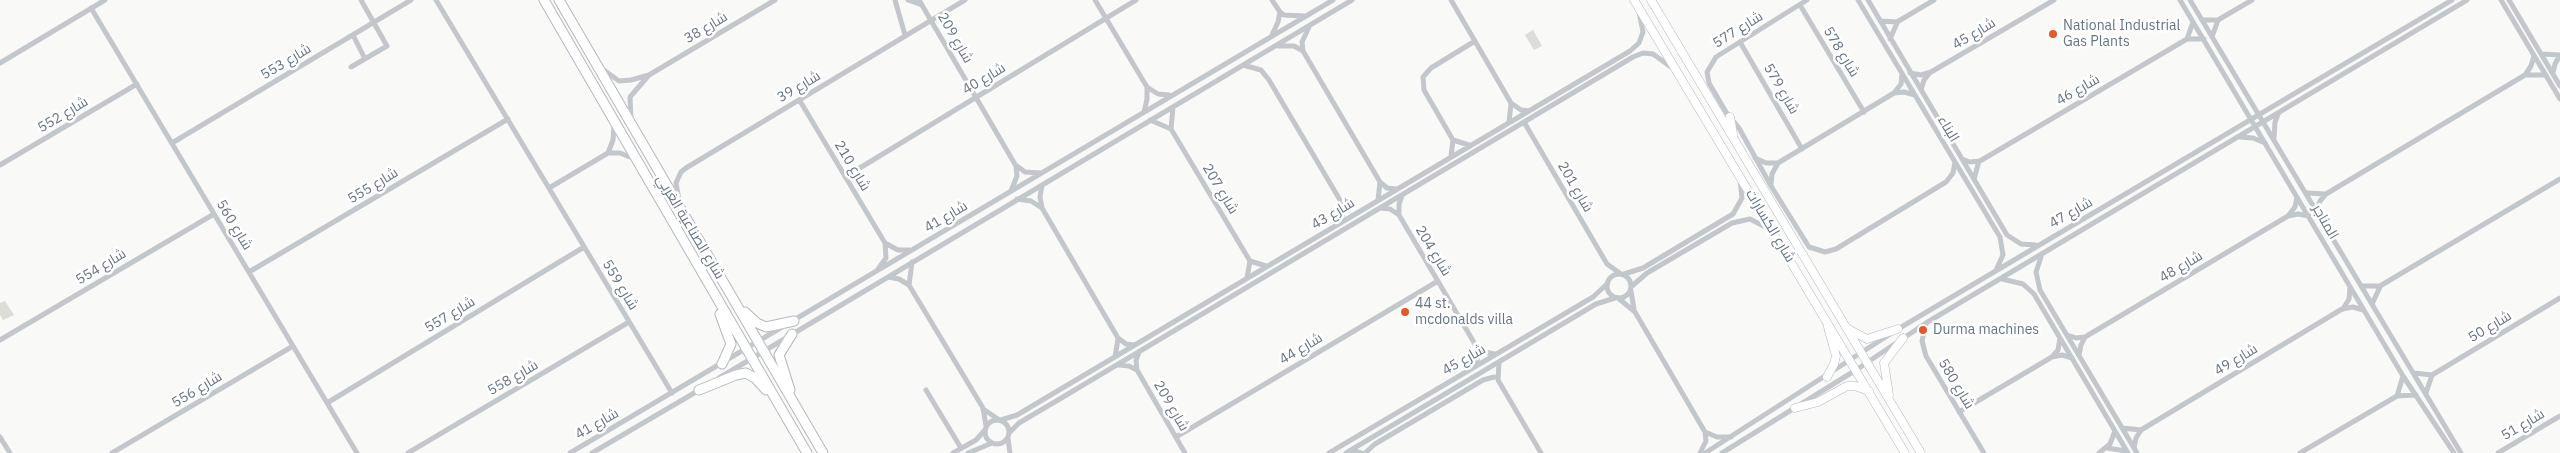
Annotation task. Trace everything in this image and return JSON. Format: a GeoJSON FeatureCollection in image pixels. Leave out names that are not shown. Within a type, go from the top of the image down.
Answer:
{"type":"FeatureCollection","features":[{"type":"Feature","properties":{"kind":"main road","name":"شارع الصناعية الغربي"},"geometry":{"type":"LineString","coordinates":[[544,0],[807,453]]}},
{"type":"Feature","properties":{"kind":"main road","name":"شارع الصناعية الغربي"},"geometry":{"type":"LineString","coordinates":[[559,0],[632,129],[824,453]]}},
{"type":"Feature","properties":{"kind":"main road"},"geometry":{"type":"LineString","coordinates":[[713,293],[731,344],[722,364]]}},
{"type":"Feature","properties":{"kind":"main road"},"geometry":{"type":"LineString","coordinates":[[733,299],[761,326],[794,321]]}},
{"type":"Feature","properties":{"kind":"main road"},"geometry":{"type":"LineString","coordinates":[[792,334],[779,355],[794,404]]}},
{"type":"Feature","properties":{"kind":"main road"},"geometry":{"type":"LineString","coordinates":[[698,390],[746,373],[755,378],[775,398]]}},
{"type":"Feature","properties":{"kind":"street"},"geometry":{"type":"LineString","coordinates":[[0,63],[105,0]]}},
{"type":"Feature","properties":{"kind":"street"},"geometry":{"type":"LineString","coordinates":[[351,67],[387,46],[361,0]]}},
{"type":"Feature","properties":{"kind":"street","name":"شارع 553"},"geometry":{"type":"LineString","coordinates":[[172,143],[411,0]]}},
{"type":"Feature","properties":{"kind":"street","name":"شارع 559"},"geometry":{"type":"LineString","coordinates":[[436,0],[672,393]]}},
{"type":"Feature","properties":{"kind":"street","name":"شارع 38"},"geometry":{"type":"LineString","coordinates":[[596,64],[619,81],[649,75],[775,0]]}},
{"type":"Feature","properties":{"kind":"street"},"geometry":{"type":"LineString","coordinates":[[895,0],[905,35]]}},
{"type":"Feature","properties":{"kind":"street"},"geometry":{"type":"LineString","coordinates":[[908,0],[921,3]]}},
{"type":"Feature","properties":{"kind":"street","name":"شارع 39"},"geometry":{"type":"LineString","coordinates":[[682,212],[676,183],[681,172],[965,0]]}},
{"type":"Feature","properties":{"kind":"street"},"geometry":{"type":"LineString","coordinates":[[1094,0],[1146,87],[1147,100],[1144,112]]}},
{"type":"Feature","properties":{"kind":"street","name":"شارع 40"},"geometry":{"type":"LineString","coordinates":[[845,177],[1136,0]]}},
{"type":"Feature","properties":{"kind":"street"},"geometry":{"type":"LineString","coordinates":[[1272,0],[1280,12],[1289,16],[1306,16]]}},
{"type":"Feature","properties":{"kind":"street","name":"شارع 41"},"geometry":{"type":"LineString","coordinates":[[570,453],[1333,0]]}},
{"type":"Feature","properties":{"kind":"street","name":"شارع 41"},"geometry":{"type":"LineString","coordinates":[[592,453],[1352,0]]}},
{"type":"Feature","properties":{"kind":"street"},"geometry":{"type":"LineString","coordinates":[[1451,0],[1511,103],[1521,110],[1529,111]]}},
{"type":"Feature","properties":{"kind":"street","name":"شارع الكسارات"},"geometry":{"type":"LineString","coordinates":[[1651,0],[1921,453]]}},
{"type":"Feature","properties":{"kind":"street","name":"شارع 577"},"geometry":{"type":"LineString","coordinates":[[1709,66],[1716,57],[1807,0]]}},
{"type":"Feature","properties":{"kind":"street","name":"البناء"},"geometry":{"type":"LineString","coordinates":[[1858,0],[2000,237],[2002,255],[1994,271]]}},
{"type":"Feature","properties":{"kind":"street","name":"البناء"},"geometry":{"type":"LineString","coordinates":[[1868,0],[2008,235],[2024,245],[2039,245]]}},
{"type":"Feature","properties":{"kind":"street"},"geometry":{"type":"LineString","coordinates":[[1880,21],[1897,22],[1934,0]]}},
{"type":"Feature","properties":{"kind":"street","name":"شارع 45"},"geometry":{"type":"LineString","coordinates":[[1921,91],[1924,80],[1932,72],[2054,0]]}},
{"type":"Feature","properties":{"kind":"street","name":"المناجر"},"geometry":{"type":"LineString","coordinates":[[2180,0],[2403,376],[2454,453]]}},
{"type":"Feature","properties":{"kind":"street","name":"المناجر"},"geometry":{"type":"LineString","coordinates":[[2190,0],[2461,453]]}},
{"type":"Feature","properties":{"kind":"street"},"geometry":{"type":"LineString","coordinates":[[2202,20],[2218,20],[2252,0]]}},
{"type":"Feature","properties":{"kind":"street","name":"شارع 47"},"geometry":{"type":"LineString","coordinates":[[1706,453],[1827,377],[1898,329],[2452,0]]}},
{"type":"Feature","properties":{"kind":"street","name":"شارع 47"},"geometry":{"type":"LineString","coordinates":[[1722,453],[1867,363],[1926,323],[2043,255],[2466,0]]}},
{"type":"Feature","properties":{"kind":"street"},"geometry":{"type":"LineString","coordinates":[[2501,0],[2560,99]]}},
{"type":"Feature","properties":{"kind":"street"},"geometry":{"type":"LineString","coordinates":[[2509,0],[2560,86]]}},
{"type":"Feature","properties":{"kind":"street","name":"شارع الكسارات"},"geometry":{"type":"LineString","coordinates":[[1635,2],[1823,313],[1905,453]]}},
{"type":"Feature","properties":{"kind":"street","name":"شارع 43"},"geometry":{"type":"LineString","coordinates":[[999,420],[1018,415],[1635,48],[1643,32],[1635,2]]}},
{"type":"Feature","properties":{"kind":"street","name":"شارع 209"},"geometry":{"type":"LineString","coordinates":[[921,3],[1016,166]]}},
{"type":"Feature","properties":{"kind":"street","name":"شارع 578"},"geometry":{"type":"LineString","coordinates":[[1800,5],[1864,112]]}},
{"type":"Feature","properties":{"kind":"street","name":"شارع 560"},"geometry":{"type":"LineString","coordinates":[[91,8],[357,453]]}},
{"type":"Feature","properties":{"kind":"street"},"geometry":{"type":"LineString","coordinates":[[1271,37],[1278,22],[1280,12]]}},
{"type":"Feature","properties":{"kind":"street"},"geometry":{"type":"LineString","coordinates":[[2212,37],[2218,20]]}},
{"type":"Feature","properties":{"kind":"street"},"geometry":{"type":"LineString","coordinates":[[1890,38],[1897,22]]}},
{"type":"Feature","properties":{"kind":"street"},"geometry":{"type":"LineString","coordinates":[[2193,22],[2187,39],[2204,39]]}},
{"type":"Feature","properties":{"kind":"street"},"geometry":{"type":"LineString","coordinates":[[1310,25],[1303,37],[1303,51],[1380,182],[1387,188],[1396,189]]}},
{"type":"Feature","properties":{"kind":"street"},"geometry":{"type":"LineString","coordinates":[[353,35],[365,59]]}},
{"type":"Feature","properties":{"kind":"street","name":"شارع 46"},"geometry":{"type":"LineString","coordinates":[[1980,161],[2187,39]]}},
{"type":"Feature","properties":{"kind":"street"},"geometry":{"type":"LineString","coordinates":[[1450,157],[1453,140],[1424,90],[1422,77],[1430,68],[1475,41]]}},
{"type":"Feature","properties":{"kind":"street","name":"شارع 579"},"geometry":{"type":"LineString","coordinates":[[1740,42],[1802,149]]}},
{"type":"Feature","properties":{"kind":"street"},"geometry":{"type":"LineString","coordinates":[[1273,47],[1294,46],[1303,51]]}},
{"type":"Feature","properties":{"kind":"street","name":"شارع 43"},"geometry":{"type":"LineString","coordinates":[[1009,435],[1019,423],[1638,54],[1653,54],[1677,72]]}},
{"type":"Feature","properties":{"kind":"street"},"geometry":{"type":"LineString","coordinates":[[2541,54],[2560,55]]}},
{"type":"Feature","properties":{"kind":"street"},"geometry":{"type":"LineString","coordinates":[[2317,210],[2320,201],[2326,194],[2525,75],[2531,66],[2534,55]]}},
{"type":"Feature","properties":{"kind":"street"},"geometry":{"type":"LineString","coordinates":[[2553,74],[2554,64],[2560,55]]}},
{"type":"Feature","properties":{"kind":"street"},"geometry":{"type":"LineString","coordinates":[[1243,65],[1256,67],[1269,80],[1340,200],[1344,211],[1341,222]]}},
{"type":"Feature","properties":{"kind":"street","name":"شارع الكسارات"},"geometry":{"type":"LineString","coordinates":[[1709,66],[1709,83],[1739,128],[1805,242],[1819,252],[1836,249],[1946,182],[1953,173],[1955,162]]}},
{"type":"Feature","properties":{"kind":"street","name":"شارع 45"},"geometry":{"type":"LineString","coordinates":[[1910,73],[1921,75],[1932,72]]}},
{"type":"Feature","properties":{"kind":"street"},"geometry":{"type":"LineString","coordinates":[[1894,94],[1901,84],[1902,73]]}},
{"type":"Feature","properties":{"kind":"street","name":"شارع 38"},"geometry":{"type":"LineString","coordinates":[[632,129],[630,97],[649,75]]}},
{"type":"Feature","properties":{"kind":"street"},"geometry":{"type":"LineString","coordinates":[[2525,75],[2546,75]]}},
{"type":"Feature","properties":{"kind":"street","name":"شارع 552"},"geometry":{"type":"LineString","coordinates":[[0,165],[137,84]]}},
{"type":"Feature","properties":{"kind":"street"},"geometry":{"type":"LineString","coordinates":[[1146,87],[1158,94],[1171,95]]}},
{"type":"Feature","properties":{"kind":"street"},"geometry":{"type":"LineString","coordinates":[[1755,158],[1766,163],[1778,163],[1894,94],[1904,92],[1915,96]]}},
{"type":"Feature","properties":{"kind":"street","name":"شارع 210"},"geometry":{"type":"LineString","coordinates":[[800,101],[885,243]]}},
{"type":"Feature","properties":{"kind":"street"},"geometry":{"type":"LineString","coordinates":[[1509,123],[1512,115],[1511,103]]}},
{"type":"Feature","properties":{"kind":"street"},"geometry":{"type":"LineString","coordinates":[[1150,120],[1171,129],[1173,107]]}},
{"type":"Feature","properties":{"kind":"street"},"geometry":{"type":"LineString","coordinates":[[2274,141],[2275,122],[2280,111]]}},
{"type":"Feature","properties":{"kind":"street"},"geometry":{"type":"LineString","coordinates":[[1730,117],[1734,139]]}},
{"type":"Feature","properties":{"kind":"street","name":"شارع 555"},"geometry":{"type":"LineString","coordinates":[[249,272],[508,119]]}},
{"type":"Feature","properties":{"kind":"street"},"geometry":{"type":"LineString","coordinates":[[608,153],[614,133],[613,119]]}},
{"type":"Feature","properties":{"kind":"street","name":"شارع 201"},"geometry":{"type":"LineString","coordinates":[[1524,122],[1607,264],[1622,274]]}},
{"type":"Feature","properties":{"kind":"street","name":"شارع 207"},"geometry":{"type":"LineString","coordinates":[[1171,129],[1250,261]]}},
{"type":"Feature","properties":{"kind":"street"},"geometry":{"type":"LineString","coordinates":[[2237,137],[2253,138],[2267,144]]}},
{"type":"Feature","properties":{"kind":"street"},"geometry":{"type":"LineString","coordinates":[[1453,140],[1470,145]]}},
{"type":"Feature","properties":{"kind":"street"},"geometry":{"type":"LineString","coordinates":[[549,188],[608,153],[620,152],[636,159]]}},
{"type":"Feature","properties":{"kind":"street"},"geometry":{"type":"LineString","coordinates":[[1962,159],[1970,162],[1980,161],[1974,179]]}},
{"type":"Feature","properties":{"kind":"street"},"geometry":{"type":"LineString","coordinates":[[1771,186],[1772,174],[1778,163]]}},
{"type":"Feature","properties":{"kind":"street"},"geometry":{"type":"LineString","coordinates":[[1016,166],[1025,172],[1042,173]]}},
{"type":"Feature","properties":{"kind":"street"},"geometry":{"type":"LineString","coordinates":[[1011,192],[1017,176],[1016,166]]}},
{"type":"Feature","properties":{"kind":"street"},"geometry":{"type":"LineString","coordinates":[[1733,437],[1718,438],[1706,432],[1634,312],[1608,292],[1608,282],[1612,276],[1643,268],[1734,214],[1742,198],[1740,176]]}},
{"type":"Feature","properties":{"kind":"street"},"geometry":{"type":"LineString","coordinates":[[2361,285],[2370,288],[2380,286],[2560,179]]}},
{"type":"Feature","properties":{"kind":"street"},"geometry":{"type":"LineString","coordinates":[[1378,200],[1380,182]]}},
{"type":"Feature","properties":{"kind":"street"},"geometry":{"type":"LineString","coordinates":[[1042,184],[1040,197],[1042,208],[1118,338],[1126,344],[1136,345]]}},
{"type":"Feature","properties":{"kind":"street"},"geometry":{"type":"LineString","coordinates":[[2306,192],[2316,195],[2326,194]]}},
{"type":"Feature","properties":{"kind":"street"},"geometry":{"type":"LineString","coordinates":[[1399,215],[1398,204],[1402,195]]}},
{"type":"Feature","properties":{"kind":"street"},"geometry":{"type":"LineString","coordinates":[[2288,216],[2295,207],[2297,196]]}},
{"type":"Feature","properties":{"kind":"street"},"geometry":{"type":"LineString","coordinates":[[1017,199],[1031,201],[1042,208]]}},
{"type":"Feature","properties":{"kind":"street"},"geometry":{"type":"LineString","coordinates":[[1380,208],[1390,209],[1399,215]]}},
{"type":"Feature","properties":{"kind":"street","name":"شارع 554"},"geometry":{"type":"LineString","coordinates":[[0,340],[214,214]]}},
{"type":"Feature","properties":{"kind":"street"},"geometry":{"type":"LineString","coordinates":[[2288,216],[2298,214],[2309,216]]}},
{"type":"Feature","properties":{"kind":"street","name":"شارع 204"},"geometry":{"type":"LineString","coordinates":[[1399,215],[1479,350]]}},
{"type":"Feature","properties":{"kind":"street","name":"شارع 48"},"geometry":{"type":"LineString","coordinates":[[2085,337],[2288,216]]}},
{"type":"Feature","properties":{"kind":"street"},"geometry":{"type":"LineString","coordinates":[[1617,298],[1624,298],[1647,273],[1737,220],[1756,221],[1775,233]]}},
{"type":"Feature","properties":{"kind":"street"},"geometry":{"type":"LineString","coordinates":[[885,243],[898,250],[914,250]]}},
{"type":"Feature","properties":{"kind":"street"},"geometry":{"type":"LineString","coordinates":[[876,272],[886,258],[885,243]]}},
{"type":"Feature","properties":{"kind":"street","name":"شارع 557"},"geometry":{"type":"LineString","coordinates":[[327,403],[584,247]]}},
{"type":"Feature","properties":{"kind":"street"},"geometry":{"type":"LineString","coordinates":[[2043,255],[2036,272],[2037,284],[2136,451]]}},
{"type":"Feature","properties":{"kind":"street"},"geometry":{"type":"LineString","coordinates":[[1247,278],[1250,261],[1267,266]]}},
{"type":"Feature","properties":{"kind":"street"},"geometry":{"type":"LineString","coordinates":[[909,285],[912,262]]}},
{"type":"Feature","properties":{"kind":"street","name":"شارع 201"},"geometry":{"type":"LineString","coordinates":[[1607,264],[1608,282]]}},
{"type":"Feature","properties":{"kind":"street"},"geometry":{"type":"LineString","coordinates":[[1622,274],[1630,279],[1634,312]]}},
{"type":"Feature","properties":{"kind":"street"},"geometry":{"type":"LineString","coordinates":[[887,277],[899,279],[909,285],[983,408],[1007,425],[1009,453]]}},
{"type":"Feature","properties":{"kind":"street"},"geometry":{"type":"LineString","coordinates":[[2000,279],[2016,281],[2029,288],[2128,452]]}},
{"type":"Feature","properties":{"kind":"street","name":"شارع 44"},"geometry":{"type":"LineString","coordinates":[[1176,437],[1438,281]]}},
{"type":"Feature","properties":{"kind":"street","name":"شارع 45"},"geometry":{"type":"LineString","coordinates":[[1330,453],[1593,297],[1608,282]]}},
{"type":"Feature","properties":{"kind":"street"},"geometry":{"type":"LineString","coordinates":[[2372,304],[2380,286]]}},
{"type":"Feature","properties":{"kind":"street"},"geometry":{"type":"LineString","coordinates":[[2342,309],[2348,299],[2350,287]]}},
{"type":"Feature","properties":{"kind":"street","name":"شارع 45"},"geometry":{"type":"LineString","coordinates":[[1348,452],[1596,304],[1617,298]]}},
{"type":"Feature","properties":{"kind":"street","name":"شارع 50"},"geometry":{"type":"LineString","coordinates":[[2432,375],[2560,298]]}},
{"type":"Feature","properties":{"kind":"street"},"geometry":{"type":"LineString","coordinates":[[2342,309],[2364,310]]}},
{"type":"Feature","properties":{"kind":"street","name":"شارع 49"},"geometry":{"type":"LineString","coordinates":[[2141,430],[2342,309]]}},
{"type":"Feature","properties":{"kind":"street"},"geometry":{"type":"LineString","coordinates":[[1823,313],[1836,356],[1827,377]]}},
{"type":"Feature","properties":{"kind":"street","name":"شارع 558"},"geometry":{"type":"LineString","coordinates":[[408,453],[630,322]]}},
{"type":"Feature","properties":{"kind":"street","name":"شارع 580"},"geometry":{"type":"LineString","coordinates":[[1926,323],[1922,341],[1923,349],[1984,453]]}},
{"type":"Feature","properties":{"kind":"street"},"geometry":{"type":"LineString","coordinates":[[1847,328],[1867,339],[1898,329]]}},
{"type":"Feature","properties":{"kind":"street"},"geometry":{"type":"LineString","coordinates":[[2067,334],[2076,338],[2085,337]]}},
{"type":"Feature","properties":{"kind":"street"},"geometry":{"type":"LineString","coordinates":[[2052,357],[2060,346],[2060,337]]}},
{"type":"Feature","properties":{"kind":"street"},"geometry":{"type":"LineString","coordinates":[[2079,355],[2080,345],[2085,337]]}},
{"type":"Feature","properties":{"kind":"street"},"geometry":{"type":"LineString","coordinates":[[1114,358],[1118,348],[1118,338]]}},
{"type":"Feature","properties":{"kind":"street"},"geometry":{"type":"LineString","coordinates":[[1891,402],[1884,364],[1904,338]]}},
{"type":"Feature","properties":{"kind":"street","name":"شارع 556"},"geometry":{"type":"LineString","coordinates":[[112,453],[293,346]]}},
{"type":"Feature","properties":{"kind":"street"},"geometry":{"type":"LineString","coordinates":[[1475,367],[1479,350],[1498,354]]}},
{"type":"Feature","properties":{"kind":"street","name":"شارع 209"},"geometry":{"type":"LineString","coordinates":[[1140,351],[1136,360],[1137,370],[1185,453]]}},
{"type":"Feature","properties":{"kind":"street"},"geometry":{"type":"LineString","coordinates":[[1959,412],[2052,357],[2062,355],[2072,358]]}},
{"type":"Feature","properties":{"kind":"street"},"geometry":{"type":"LineString","coordinates":[[1499,362],[1496,379],[1541,453]]}},
{"type":"Feature","properties":{"kind":"street","name":"شارع 209"},"geometry":{"type":"LineString","coordinates":[[1116,366],[1129,366],[1137,370]]}},
{"type":"Feature","properties":{"kind":"street"},"geometry":{"type":"LineString","coordinates":[[2414,373],[2432,375],[2427,383],[2426,393]]}},
{"type":"Feature","properties":{"kind":"street"},"geometry":{"type":"LineString","coordinates":[[1478,374],[1496,379]]}},
{"type":"Feature","properties":{"kind":"street"},"geometry":{"type":"LineString","coordinates":[[2397,396],[2403,376]]}},
{"type":"Feature","properties":{"kind":"street"},"geometry":{"type":"LineString","coordinates":[[1365,453],[1374,444],[1483,380],[1496,379]]}},
{"type":"Feature","properties":{"kind":"street"},"geometry":{"type":"LineString","coordinates":[[1795,408],[1818,402],[1847,386],[1855,386],[1869,391]]}},
{"type":"Feature","properties":{"kind":"street"},"geometry":{"type":"LineString","coordinates":[[926,390],[961,448]]}},
{"type":"Feature","properties":{"kind":"street"},"geometry":{"type":"LineString","coordinates":[[2300,453],[2397,396],[2417,396]]}},
{"type":"Feature","properties":{"kind":"street"},"geometry":{"type":"LineString","coordinates":[[983,408],[985,436],[1009,453]]}},
{"type":"Feature","properties":{"kind":"street","name":"شارع 51"},"geometry":{"type":"LineString","coordinates":[[2498,453],[2560,416]]}},
{"type":"Feature","properties":{"kind":"street"},"geometry":{"type":"LineString","coordinates":[[954,453],[976,440],[990,422],[999,420]]}},
{"type":"Feature","properties":{"kind":"street"},"geometry":{"type":"LineString","coordinates":[[2122,428],[2141,430],[2136,438],[2136,451]]}},
{"type":"Feature","properties":{"kind":"street"},"geometry":{"type":"LineString","coordinates":[[2099,453],[2107,448],[2113,440],[2115,431]]}},
{"type":"Feature","properties":{"kind":"street"},"geometry":{"type":"LineString","coordinates":[[1700,453],[1705,445],[1706,432]]}},
{"type":"Feature","properties":{"kind":"street"},"geometry":{"type":"LineString","coordinates":[[968,453],[994,444],[1009,435]]}},
{"type":"Feature","properties":{"kind":"street"},"geometry":{"type":"LineString","coordinates":[[0,437],[10,453]]}},
{"type":"Feature","properties":{"kind":"street"},"geometry":{"type":"LineString","coordinates":[[1365,453],[1366,440]]}},
{"type":"Feature","properties":{"kind":"street"},"geometry":{"type":"LineString","coordinates":[[2107,448],[2128,452]]}},
{"type":"Feature","properties":{"kind":"street"},"geometry":{"type":"LineString","coordinates":[[1348,452],[1361,453]]}},
{"type":"Feature","properties":{"kind":"shaded area"},"geometry":{"type":"Polygon","coordinates":[[[1533,30],[1542,46],[1534,50],[1525,35],[1533,30]]]}},
{"type":"Feature","properties":{"kind":"shaded area"},"geometry":{"type":"Polygon","coordinates":[[[5,301],[14,315],[3,320],[0,315],[0,303],[5,301]]]}},
{"type":"Feature","properties":{"kind":"place","name":"National Industrial Gas Plants"},"geometry":{"type":"Point","coordinates":[2053,34]}},
{"type":"Feature","properties":{"kind":"place","name":"44 st. mcdonalds villa"},"geometry":{"type":"Point","coordinates":[1405,312]}},
{"type":"Feature","properties":{"kind":"place","name":"Durma machines"},"geometry":{"type":"Point","coordinates":[1923,330]}}]}
